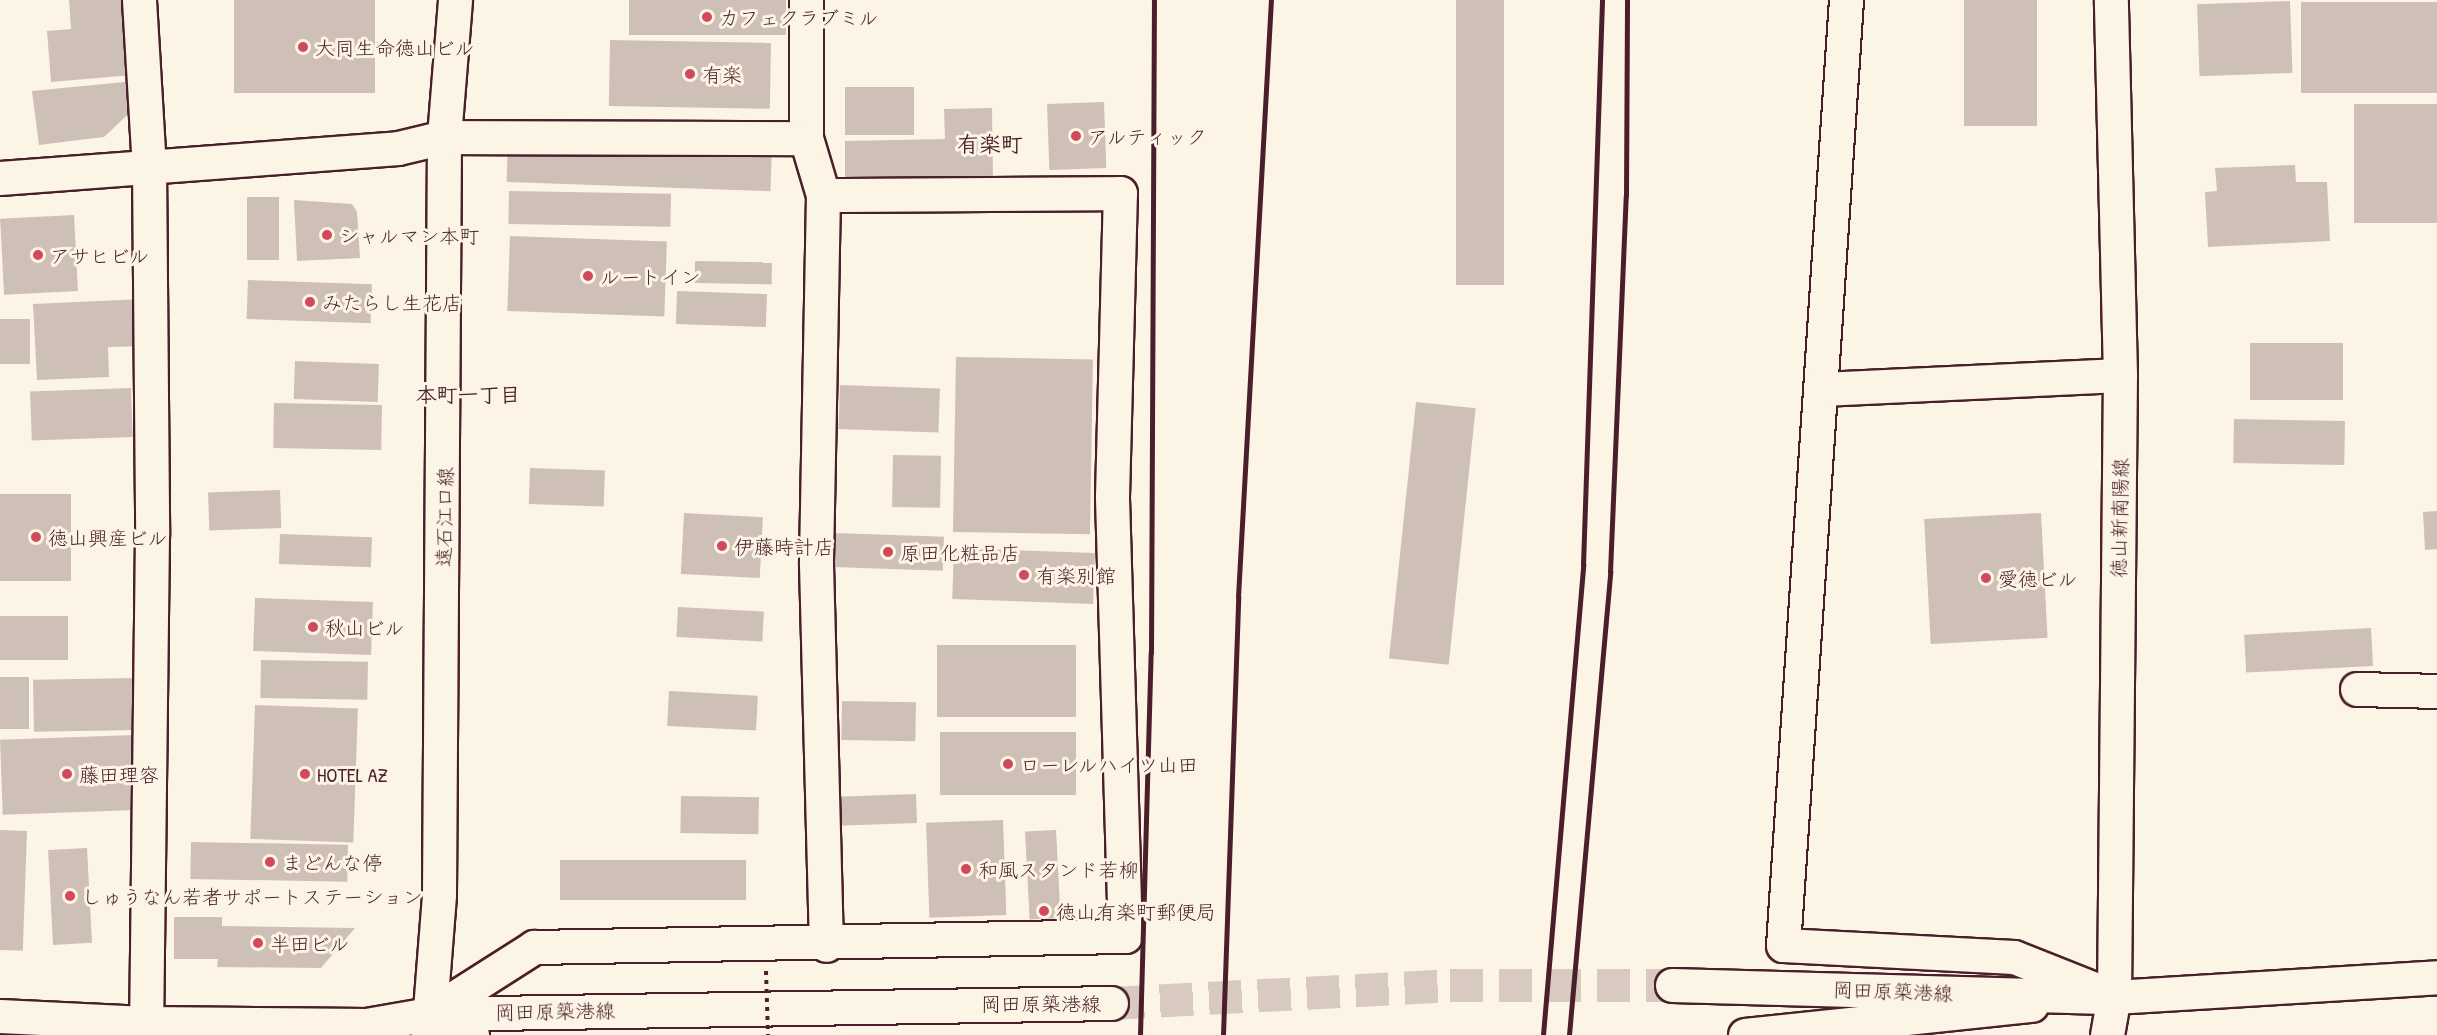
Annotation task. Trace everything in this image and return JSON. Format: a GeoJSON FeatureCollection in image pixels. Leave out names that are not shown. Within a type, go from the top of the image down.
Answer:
{"type":"FeatureCollection","features":[{"type":"Feature","properties":{"kind":"street"},"geometry":{"type":"LineString","coordinates":[[139,0],[148,166],[152,535],[145,1029]]}},
{"type":"Feature","properties":{"kind":"street","name":"遠石江口線"},"geometry":{"type":"LineString","coordinates":[[429,1024],[439,894],[447,234],[444,137],[455,0]]}},
{"type":"Feature","properties":{"kind":"street"},"geometry":{"type":"LineString","coordinates":[[806,0],[806,138],[823,195],[816,564],[826,945]]}},
{"type":"Feature","properties":{"kind":"street"},"geometry":{"type":"LineString","coordinates":[[1846,0],[1822,389],[1783,945],[2014,957],[2114,997]]}},
{"type":"Feature","properties":{"kind":"street","name":"徳山新南陽線"},"geometry":{"type":"LineString","coordinates":[[2107,1035],[2114,997],[2120,375],[2111,0]]}},
{"type":"Feature","properties":{"kind":"street"},"geometry":{"type":"LineString","coordinates":[[0,178],[398,148],[444,137],[806,138]]}},
{"type":"Feature","properties":{"kind":"street"},"geometry":{"type":"LineString","coordinates":[[429,1024],[534,947],[826,945],[1125,936],[1112,496],[1120,193],[823,195]]}},
{"type":"Feature","properties":{"kind":"street"},"geometry":{"type":"LineString","coordinates":[[1822,389],[2120,375]]}},
{"type":"Feature","properties":{"kind":"street"},"geometry":{"type":"LineString","coordinates":[[2356,689],[2437,691]]}},
{"type":"Feature","properties":{"kind":"street"},"geometry":{"type":"LineString","coordinates":[[1744,1035],[1779,1034],[2114,997],[2437,977]]}},
{"type":"Feature","properties":{"kind":"street","name":"岡田原築港線"},"geometry":{"type":"LineString","coordinates":[[1672,985],[2114,997]]}},
{"type":"Feature","properties":{"kind":"street","name":"岡田原築港線"},"geometry":{"type":"LineString","coordinates":[[0,1016],[145,1029],[429,1024],[1111,1003]]}},
{"type":"Feature","properties":{"kind":"street"},"geometry":{"type":"LineString","coordinates":[[429,1024],[472,1035]]}},
{"type":"Feature","properties":{"kind":"path"},"geometry":{"type":"LineString","coordinates":[[766,971],[768,1035]]}},
{"type":"Feature","properties":{"kind":"building"},"geometry":{"type":"Polygon","coordinates":[[[69,0],[126,0],[132,75],[51,82],[47,31],[71,29],[69,0]]]}},
{"type":"Feature","properties":{"kind":"building","name":"大同生命徳山ビル"},"geometry":{"type":"Polygon","coordinates":[[[234,0],[375,0],[375,93],[234,93],[234,0]]]}},
{"type":"Feature","properties":{"kind":"building","name":"カフェクラブミル"},"geometry":{"type":"Polygon","coordinates":[[[629,0],[786,0],[786,35],[629,35],[629,0]]]}},
{"type":"Feature","properties":{"kind":"building"},"geometry":{"type":"Polygon","coordinates":[[[1456,0],[1504,0],[1504,285],[1456,285],[1456,0]]]}},
{"type":"Feature","properties":{"kind":"building"},"geometry":{"type":"Polygon","coordinates":[[[1964,0],[2037,0],[2037,126],[1964,126],[1964,0]]]}},
{"type":"Feature","properties":{"kind":"building"},"geometry":{"type":"Polygon","coordinates":[[[2290,1],[2293,73],[2200,76],[2197,4],[2290,1]]]}},
{"type":"Feature","properties":{"kind":"building"},"geometry":{"type":"Polygon","coordinates":[[[2301,2],[2437,2],[2437,93],[2301,93],[2301,2]]]}},
{"type":"Feature","properties":{"kind":"building","name":"有楽"},"geometry":{"type":"Polygon","coordinates":[[[610,40],[771,43],[770,109],[609,106],[610,40]]]}},
{"type":"Feature","properties":{"kind":"building"},"geometry":{"type":"Polygon","coordinates":[[[135,81],[138,105],[104,137],[39,145],[32,91],[135,81]]]}},
{"type":"Feature","properties":{"kind":"building"},"geometry":{"type":"Polygon","coordinates":[[[845,87],[914,87],[914,135],[845,135],[845,87]]]}},
{"type":"Feature","properties":{"kind":"building","name":"アルティック"},"geometry":{"type":"Polygon","coordinates":[[[1104,102],[1106,168],[1049,170],[1047,104],[1104,102]]]}},
{"type":"Feature","properties":{"kind":"building"},"geometry":{"type":"Polygon","coordinates":[[[2354,104],[2437,104],[2437,223],[2354,223],[2354,104]]]}},
{"type":"Feature","properties":{"kind":"building"},"geometry":{"type":"Polygon","coordinates":[[[992,108],[993,180],[845,183],[845,141],[945,139],[944,109],[992,108]]]}},
{"type":"Feature","properties":{"kind":"building"},"geometry":{"type":"Polygon","coordinates":[[[508,141],[772,150],[770,191],[507,182],[508,141]]]}},
{"type":"Feature","properties":{"kind":"building"},"geometry":{"type":"Polygon","coordinates":[[[2295,165],[2296,182],[2327,182],[2330,241],[2208,247],[2205,192],[2217,191],[2215,168],[2295,165]]]}},
{"type":"Feature","properties":{"kind":"building"},"geometry":{"type":"Polygon","coordinates":[[[509,191],[671,194],[670,227],[508,224],[509,191]]]}},
{"type":"Feature","properties":{"kind":"building"},"geometry":{"type":"Polygon","coordinates":[[[247,197],[279,197],[279,260],[247,260],[247,197]]]}},
{"type":"Feature","properties":{"kind":"building","name":"シャルマン本町"},"geometry":{"type":"Polygon","coordinates":[[[294,200],[352,204],[357,212],[360,258],[297,261],[294,200]]]}},
{"type":"Feature","properties":{"kind":"building","name":"アサヒビル"},"geometry":{"type":"Polygon","coordinates":[[[74,215],[78,291],[4,295],[0,219],[74,215]]]}},
{"type":"Feature","properties":{"kind":"building","name":"ルートイン"},"geometry":{"type":"Polygon","coordinates":[[[510,236],[667,241],[664,316],[507,311],[510,236]]]}},
{"type":"Feature","properties":{"kind":"building"},"geometry":{"type":"Polygon","coordinates":[[[695,261],[772,262],[772,284],[695,283],[695,261]]]}},
{"type":"Feature","properties":{"kind":"building","name":"みたらし生花店"},"geometry":{"type":"Polygon","coordinates":[[[248,280],[372,284],[371,323],[247,319],[248,280]]]}},
{"type":"Feature","properties":{"kind":"building"},"geometry":{"type":"Polygon","coordinates":[[[677,291],[767,294],[766,327],[676,324],[677,291]]]}},
{"type":"Feature","properties":{"kind":"building"},"geometry":{"type":"Polygon","coordinates":[[[143,299],[145,346],[108,347],[109,377],[37,380],[33,304],[143,299]]]}},
{"type":"Feature","properties":{"kind":"building"},"geometry":{"type":"Polygon","coordinates":[[[0,319],[30,319],[30,364],[0,364],[0,319]]]}},
{"type":"Feature","properties":{"kind":"building"},"geometry":{"type":"Polygon","coordinates":[[[2250,343],[2343,343],[2343,400],[2250,400],[2250,343]]]}},
{"type":"Feature","properties":{"kind":"building"},"geometry":{"type":"Polygon","coordinates":[[[956,357],[1093,359],[1090,534],[953,532],[956,357]]]}},
{"type":"Feature","properties":{"kind":"building"},"geometry":{"type":"Polygon","coordinates":[[[295,361],[379,364],[378,402],[294,399],[295,361]]]}},
{"type":"Feature","properties":{"kind":"building"},"geometry":{"type":"Polygon","coordinates":[[[840,385],[940,388],[938,432],[838,429],[840,385]]]}},
{"type":"Feature","properties":{"kind":"building"},"geometry":{"type":"Polygon","coordinates":[[[131,388],[133,437],[32,440],[30,392],[131,388]]]}},
{"type":"Feature","properties":{"kind":"building"},"geometry":{"type":"Polygon","coordinates":[[[1416,402],[1476,408],[1449,665],[1389,659],[1416,402]]]}},
{"type":"Feature","properties":{"kind":"building"},"geometry":{"type":"Polygon","coordinates":[[[274,403],[382,405],[381,450],[273,448],[274,403]]]}},
{"type":"Feature","properties":{"kind":"building"},"geometry":{"type":"Polygon","coordinates":[[[2234,419],[2345,421],[2344,465],[2233,463],[2234,419]]]}},
{"type":"Feature","properties":{"kind":"building"},"geometry":{"type":"Polygon","coordinates":[[[893,455],[941,456],[940,508],[892,507],[893,455]]]}},
{"type":"Feature","properties":{"kind":"building"},"geometry":{"type":"Polygon","coordinates":[[[530,468],[605,471],[604,507],[529,504],[530,468]]]}},
{"type":"Feature","properties":{"kind":"building"},"geometry":{"type":"Polygon","coordinates":[[[280,490],[281,528],[209,530],[208,493],[280,490]]]}},
{"type":"Feature","properties":{"kind":"building","name":"徳山興産ビル"},"geometry":{"type":"Polygon","coordinates":[[[0,494],[71,494],[71,581],[0,581],[0,494]]]}},
{"type":"Feature","properties":{"kind":"building"},"geometry":{"type":"Polygon","coordinates":[[[2437,511],[2437,549],[2425,550],[2423,512],[2437,511]]]}},
{"type":"Feature","properties":{"kind":"building","name":"伊藤時計店"},"geometry":{"type":"Polygon","coordinates":[[[684,513],[763,517],[760,578],[681,574],[684,513]]]}},
{"type":"Feature","properties":{"kind":"building","name":"愛徳ビル"},"geometry":{"type":"Polygon","coordinates":[[[2041,513],[2048,638],[1931,644],[1924,519],[2041,513]]]}},
{"type":"Feature","properties":{"kind":"building","name":"原田化粧品店"},"geometry":{"type":"Polygon","coordinates":[[[834,533],[944,537],[943,571],[833,567],[834,533]]]}},
{"type":"Feature","properties":{"kind":"building"},"geometry":{"type":"Polygon","coordinates":[[[280,534],[372,537],[371,567],[279,564],[280,534]]]}},
{"type":"Feature","properties":{"kind":"building","name":"有楽別館"},"geometry":{"type":"Polygon","coordinates":[[[954,548],[1095,553],[1093,604],[952,599],[954,548]]]}},
{"type":"Feature","properties":{"kind":"building","name":"秋山ビル"},"geometry":{"type":"Polygon","coordinates":[[[255,598],[373,602],[371,655],[253,651],[255,598]]]}},
{"type":"Feature","properties":{"kind":"building"},"geometry":{"type":"Polygon","coordinates":[[[678,607],[764,612],[762,641],[676,637],[678,607]]]}},
{"type":"Feature","properties":{"kind":"building"},"geometry":{"type":"Polygon","coordinates":[[[0,616],[68,616],[68,660],[0,660],[0,616]]]}},
{"type":"Feature","properties":{"kind":"building"},"geometry":{"type":"Polygon","coordinates":[[[2371,628],[2373,666],[2246,673],[2244,635],[2371,628]]]}},
{"type":"Feature","properties":{"kind":"building"},"geometry":{"type":"Polygon","coordinates":[[[937,645],[1076,645],[1076,717],[937,717],[937,645]]]}},
{"type":"Feature","properties":{"kind":"building"},"geometry":{"type":"Polygon","coordinates":[[[261,660],[368,662],[367,700],[260,698],[261,660]]]}},
{"type":"Feature","properties":{"kind":"building"},"geometry":{"type":"Polygon","coordinates":[[[0,677],[29,677],[29,729],[0,729],[0,677]]]}},
{"type":"Feature","properties":{"kind":"building"},"geometry":{"type":"Polygon","coordinates":[[[137,678],[138,730],[34,732],[33,680],[137,678]]]}},
{"type":"Feature","properties":{"kind":"building"},"geometry":{"type":"Polygon","coordinates":[[[669,691],[758,696],[756,731],[667,726],[669,691]]]}},
{"type":"Feature","properties":{"kind":"building"},"geometry":{"type":"Polygon","coordinates":[[[842,701],[916,702],[915,741],[841,740],[842,701]]]}},
{"type":"Feature","properties":{"kind":"building","name":"HOTEL AZ"},"geometry":{"type":"Polygon","coordinates":[[[255,705],[358,709],[353,843],[250,839],[255,705]]]}},
{"type":"Feature","properties":{"kind":"building","name":"ローレルハイツ山田"},"geometry":{"type":"Polygon","coordinates":[[[940,732],[1076,732],[1076,795],[940,795],[940,732]]]}},
{"type":"Feature","properties":{"kind":"building","name":"藤田理容"},"geometry":{"type":"Polygon","coordinates":[[[134,735],[137,810],[3,815],[0,740],[134,735]]]}},
{"type":"Feature","properties":{"kind":"building"},"geometry":{"type":"Polygon","coordinates":[[[916,794],[917,823],[837,826],[836,797],[916,794]]]}},
{"type":"Feature","properties":{"kind":"building"},"geometry":{"type":"Polygon","coordinates":[[[681,796],[759,797],[758,834],[680,833],[681,796]]]}},
{"type":"Feature","properties":{"kind":"building","name":"和風スタンド若柳"},"geometry":{"type":"Polygon","coordinates":[[[1003,820],[1006,915],[929,918],[926,823],[1003,820]]]}},
{"type":"Feature","properties":{"kind":"building"},"geometry":{"type":"Polygon","coordinates":[[[0,830],[27,831],[23,951],[0,950],[0,830]]]}},
{"type":"Feature","properties":{"kind":"building"},"geometry":{"type":"Polygon","coordinates":[[[1056,830],[1061,918],[1030,920],[1025,832],[1056,830]]]}},
{"type":"Feature","properties":{"kind":"building","name":"まどんな停"},"geometry":{"type":"Polygon","coordinates":[[[191,842],[348,845],[347,882],[190,879],[191,842]]]}},
{"type":"Feature","properties":{"kind":"building","name":"しゅうなん若者サポートステーション"},"geometry":{"type":"Polygon","coordinates":[[[87,848],[92,943],[53,945],[48,850],[87,848]]]}},
{"type":"Feature","properties":{"kind":"building"},"geometry":{"type":"Polygon","coordinates":[[[560,860],[746,860],[746,900],[560,900],[560,860]]]}},
{"type":"Feature","properties":{"kind":"building","name":"半田ビル"},"geometry":{"type":"Polygon","coordinates":[[[174,917],[222,917],[222,926],[355,928],[321,968],[217,967],[218,959],[174,959],[174,917]]]}},
{"type":"Feature","properties":{"kind":"tunnel"},"geometry":{"type":"LineString","coordinates":[[1111,1003],[1450,985],[1672,985]]}},
{"type":"Feature","properties":{"kind":"railway"},"geometry":{"type":"LineString","coordinates":[[1140,1035],[1151,653],[1154,0]]}},
{"type":"Feature","properties":{"kind":"railway"},"geometry":{"type":"LineString","coordinates":[[1223,1035],[1238,597],[1271,0]]}},
{"type":"Feature","properties":{"kind":"railway"},"geometry":{"type":"LineString","coordinates":[[1543,1035],[1583,565],[1602,0]]}},
{"type":"Feature","properties":{"kind":"railway"},"geometry":{"type":"LineString","coordinates":[[1569,1035],[1610,572],[1626,196],[1627,0]]}},
{"type":"Feature","properties":{"kind":"place","name":"カフェクラブミル"},"geometry":{"type":"Point","coordinates":[707,17]}},
{"type":"Feature","properties":{"kind":"place","name":"大同生命徳山ビル"},"geometry":{"type":"Point","coordinates":[303,47]}},
{"type":"Feature","properties":{"kind":"place","name":"有楽"},"geometry":{"type":"Point","coordinates":[690,74]}},
{"type":"Feature","properties":{"kind":"place","name":"アルティック"},"geometry":{"type":"Point","coordinates":[1076,136]}},
{"type":"Feature","properties":{"kind":"place","name":"シャルマン本町"},"geometry":{"type":"Point","coordinates":[327,235]}},
{"type":"Feature","properties":{"kind":"place","name":"アサヒビル"},"geometry":{"type":"Point","coordinates":[38,255]}},
{"type":"Feature","properties":{"kind":"place","name":"ルートイン"},"geometry":{"type":"Point","coordinates":[588,276]}},
{"type":"Feature","properties":{"kind":"place","name":"みたらし生花店"},"geometry":{"type":"Point","coordinates":[310,302]}},
{"type":"Feature","properties":{"kind":"place","name":"徳山興産ビル"},"geometry":{"type":"Point","coordinates":[36,537]}},
{"type":"Feature","properties":{"kind":"place","name":"伊藤時計店"},"geometry":{"type":"Point","coordinates":[722,546]}},
{"type":"Feature","properties":{"kind":"place","name":"原田化粧品店"},"geometry":{"type":"Point","coordinates":[888,552]}},
{"type":"Feature","properties":{"kind":"place","name":"有楽別館"},"geometry":{"type":"Point","coordinates":[1024,575]}},
{"type":"Feature","properties":{"kind":"place","name":"愛徳ビル"},"geometry":{"type":"Point","coordinates":[1986,578]}},
{"type":"Feature","properties":{"kind":"place","name":"秋山ビル"},"geometry":{"type":"Point","coordinates":[313,627]}},
{"type":"Feature","properties":{"kind":"place","name":"ローレルハイツ山田"},"geometry":{"type":"Point","coordinates":[1008,764]}},
{"type":"Feature","properties":{"kind":"place","name":"藤田理容"},"geometry":{"type":"Point","coordinates":[67,774]}},
{"type":"Feature","properties":{"kind":"place","name":"HOTEL AZ"},"geometry":{"type":"Point","coordinates":[305,774]}},
{"type":"Feature","properties":{"kind":"place","name":"まどんな停"},"geometry":{"type":"Point","coordinates":[270,862]}},
{"type":"Feature","properties":{"kind":"place","name":"和風スタンド若柳"},"geometry":{"type":"Point","coordinates":[966,869]}},
{"type":"Feature","properties":{"kind":"place","name":"しゅうなん若者サポートステーション"},"geometry":{"type":"Point","coordinates":[70,896]}},
{"type":"Feature","properties":{"kind":"place","name":"徳山有楽町郵便局"},"geometry":{"type":"Point","coordinates":[1044,911]}},
{"type":"Feature","properties":{"kind":"place","name":"半田ビル"},"geometry":{"type":"Point","coordinates":[258,943]}},
{"type":"Feature","properties":{"kind":"district","name":"有楽町"},"geometry":{"type":"Point","coordinates":[990,145]}},
{"type":"Feature","properties":{"kind":"district","name":"本町一丁目"},"geometry":{"type":"Point","coordinates":[468,395]}}]}
